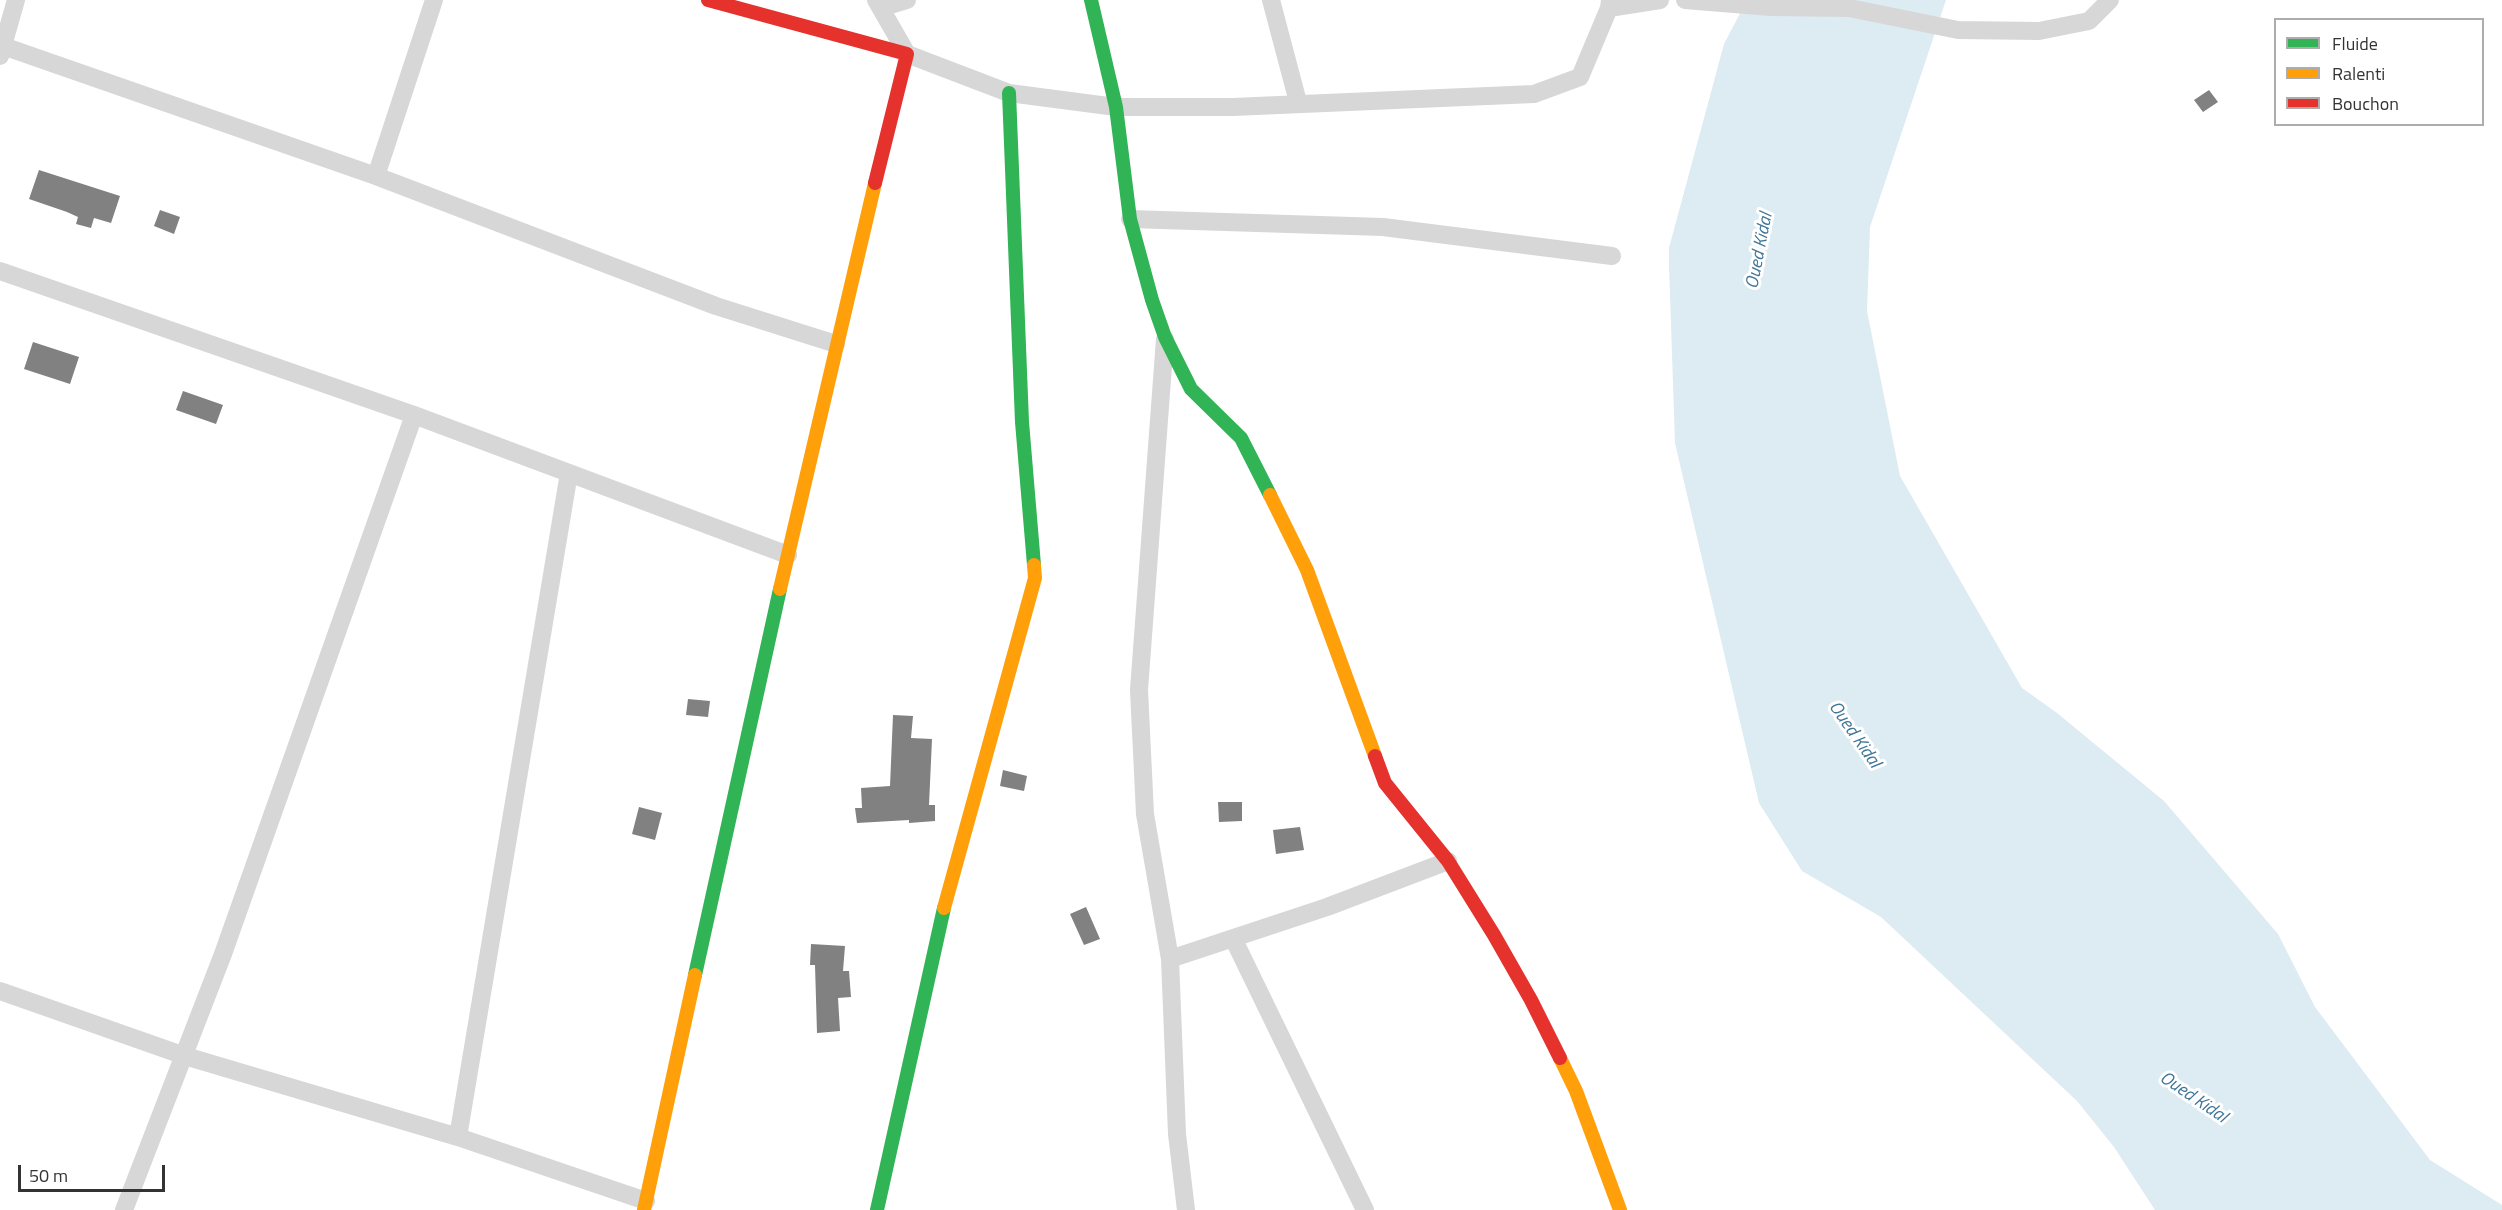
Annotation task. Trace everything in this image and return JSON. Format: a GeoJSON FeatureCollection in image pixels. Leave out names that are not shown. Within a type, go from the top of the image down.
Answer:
{"type":"FeatureCollection","features":[{"type":"Feature","properties":{"kind":"street"},"geometry":{"type":"LineString","coordinates":[[16,0],[2,51],[376,176],[716,306],[836,344]]}},
{"type":"Feature","properties":{"kind":"street"},"geometry":{"type":"LineString","coordinates":[[376,176],[434,0]]}},
{"type":"Feature","properties":{"kind":"street"},"geometry":{"type":"LineString","coordinates":[[708,0],[907,54],[1009,93],[1116,107],[1233,107],[1298,102],[1534,94],[1580,77],[1610,4],[1660,0]]}},
{"type":"Feature","properties":{"kind":"street"},"geometry":{"type":"LineString","coordinates":[[0,991],[185,1056],[458,1137],[645,1206],[788,555],[836,344],[907,54],[878,4],[908,0]]}},
{"type":"Feature","properties":{"kind":"street"},"geometry":{"type":"LineString","coordinates":[[1091,0],[1116,107],[1130,219],[1152,300],[1166,337],[1191,389],[1241,438],[1307,570],[1385,783],[1448,861],[1531,1000],[1576,1091],[1620,1210]]}},
{"type":"Feature","properties":{"kind":"street"},"geometry":{"type":"LineString","coordinates":[[1271,0],[1298,102]]}},
{"type":"Feature","properties":{"kind":"street"},"geometry":{"type":"LineString","coordinates":[[1685,0],[1771,8],[1849,8],[1958,30],[2039,31],[2088,21],[2109,0]]}},
{"type":"Feature","properties":{"kind":"street"},"geometry":{"type":"LineString","coordinates":[[877,1210],[943,913],[1035,578],[1022,422],[1009,93]]}},
{"type":"Feature","properties":{"kind":"street"},"geometry":{"type":"LineString","coordinates":[[1130,219],[1383,227],[1612,256]]}},
{"type":"Feature","properties":{"kind":"street"},"geometry":{"type":"LineString","coordinates":[[0,270],[414,415],[788,555]]}},
{"type":"Feature","properties":{"kind":"street"},"geometry":{"type":"LineString","coordinates":[[1166,337],[1139,690],[1145,813],[1170,959],[1177,1134],[1186,1210]]}},
{"type":"Feature","properties":{"kind":"street"},"geometry":{"type":"LineString","coordinates":[[124,1210],[185,1056],[414,415]]}},
{"type":"Feature","properties":{"kind":"street"},"geometry":{"type":"LineString","coordinates":[[458,1137],[569,473]]}},
{"type":"Feature","properties":{"kind":"street"},"geometry":{"type":"LineString","coordinates":[[1170,959],[1327,907],[1448,861]]}},
{"type":"Feature","properties":{"kind":"street"},"geometry":{"type":"LineString","coordinates":[[1233,938],[1365,1210]]}},
{"type":"Feature","properties":{"kind":"water","name":"Oued Kidal"},"geometry":{"type":"Polygon","coordinates":[[[1747,0],[1946,0],[1870,227],[1867,311],[1900,476],[2022,688],[2057,713],[2164,801],[2278,934],[2315,1007],[2430,1160],[2502,1205],[2502,1210],[2155,1210],[2114,1147],[2077,1101],[1881,917],[1802,871],[1759,803],[1675,443],[1669,265],[1669,248],[1724,44],[1747,0]]]}},
{"type":"Feature","properties":{"kind":"building"},"geometry":{"type":"Polygon","coordinates":[[[2209,90],[2218,102],[2203,112],[2194,100],[2209,90]]]}},
{"type":"Feature","properties":{"kind":"building"},"geometry":{"type":"Polygon","coordinates":[[[39,170],[120,196],[111,223],[94,218],[91,228],[76,224],[78,217],[29,199],[39,170]]]}},
{"type":"Feature","properties":{"kind":"building"},"geometry":{"type":"Polygon","coordinates":[[[160,210],[180,217],[174,234],[154,226],[160,210]]]}},
{"type":"Feature","properties":{"kind":"building"},"geometry":{"type":"Polygon","coordinates":[[[33,342],[79,357],[70,384],[24,369],[33,342]]]}},
{"type":"Feature","properties":{"kind":"building"},"geometry":{"type":"Polygon","coordinates":[[[183,391],[223,405],[216,424],[176,410],[183,391]]]}},
{"type":"Feature","properties":{"kind":"building"},"geometry":{"type":"Polygon","coordinates":[[[688,699],[710,701],[708,717],[686,715],[688,699]]]}},
{"type":"Feature","properties":{"kind":"building"},"geometry":{"type":"Polygon","coordinates":[[[893,715],[913,716],[911,738],[932,739],[929,805],[935,805],[935,821],[857,823],[855,808],[862,808],[861,788],[890,786],[893,715]]]}},
{"type":"Feature","properties":{"kind":"building"},"geometry":{"type":"Polygon","coordinates":[[[1003,770],[1027,776],[1024,791],[1000,786],[1003,770]]]}},
{"type":"Feature","properties":{"kind":"building"},"geometry":{"type":"Polygon","coordinates":[[[1218,802],[1242,802],[1242,821],[1219,822],[1218,802]]]}},
{"type":"Feature","properties":{"kind":"building"},"geometry":{"type":"Polygon","coordinates":[[[639,807],[662,813],[655,840],[632,834],[639,807]]]}},
{"type":"Feature","properties":{"kind":"building"},"geometry":{"type":"Polygon","coordinates":[[[1300,827],[1304,850],[1276,854],[1273,830],[1300,827]]]}},
{"type":"Feature","properties":{"kind":"building"},"geometry":{"type":"Polygon","coordinates":[[[1086,907],[1100,939],[1084,945],[1070,914],[1086,907]]]}},
{"type":"Feature","properties":{"kind":"building"},"geometry":{"type":"Polygon","coordinates":[[[811,944],[845,946],[843,971],[849,971],[851,997],[838,998],[840,1031],[817,1033],[815,965],[810,965],[811,944]]]}},
{"type":"Feature","properties":{"kind":"traffic: fast"},"geometry":{"type":"LineString","coordinates":[[1091,0],[1116,107],[1130,219],[1152,300],[1165,337],[1191,389],[1241,438],[1270,495]]}},
{"type":"Feature","properties":{"kind":"traffic: fast"},"geometry":{"type":"LineString","coordinates":[[1009,93],[1022,422],[1034,565]]}},
{"type":"Feature","properties":{"kind":"traffic: fast"},"geometry":{"type":"LineString","coordinates":[[695,975],[780,589]]}},
{"type":"Feature","properties":{"kind":"traffic: fast"},"geometry":{"type":"LineString","coordinates":[[877,1210],[944,908]]}},
{"type":"Feature","properties":{"kind":"traffic: slow"},"geometry":{"type":"LineString","coordinates":[[780,589],[875,183]]}},
{"type":"Feature","properties":{"kind":"traffic: slow"},"geometry":{"type":"LineString","coordinates":[[1270,495],[1307,570],[1375,756]]}},
{"type":"Feature","properties":{"kind":"traffic: slow"},"geometry":{"type":"LineString","coordinates":[[944,908],[1035,578],[1034,565]]}},
{"type":"Feature","properties":{"kind":"traffic: slow"},"geometry":{"type":"LineString","coordinates":[[644,1210],[695,975]]}},
{"type":"Feature","properties":{"kind":"traffic: slow"},"geometry":{"type":"LineString","coordinates":[[1560,1058],[1576,1091],[1620,1210]]}},
{"type":"Feature","properties":{"kind":"traffic: jam"},"geometry":{"type":"LineString","coordinates":[[708,0],[907,54],[875,183]]}},
{"type":"Feature","properties":{"kind":"traffic: jam"},"geometry":{"type":"LineString","coordinates":[[1375,756],[1385,783],[1448,861],[1494,935],[1531,1000],[1560,1058]]}}]}
